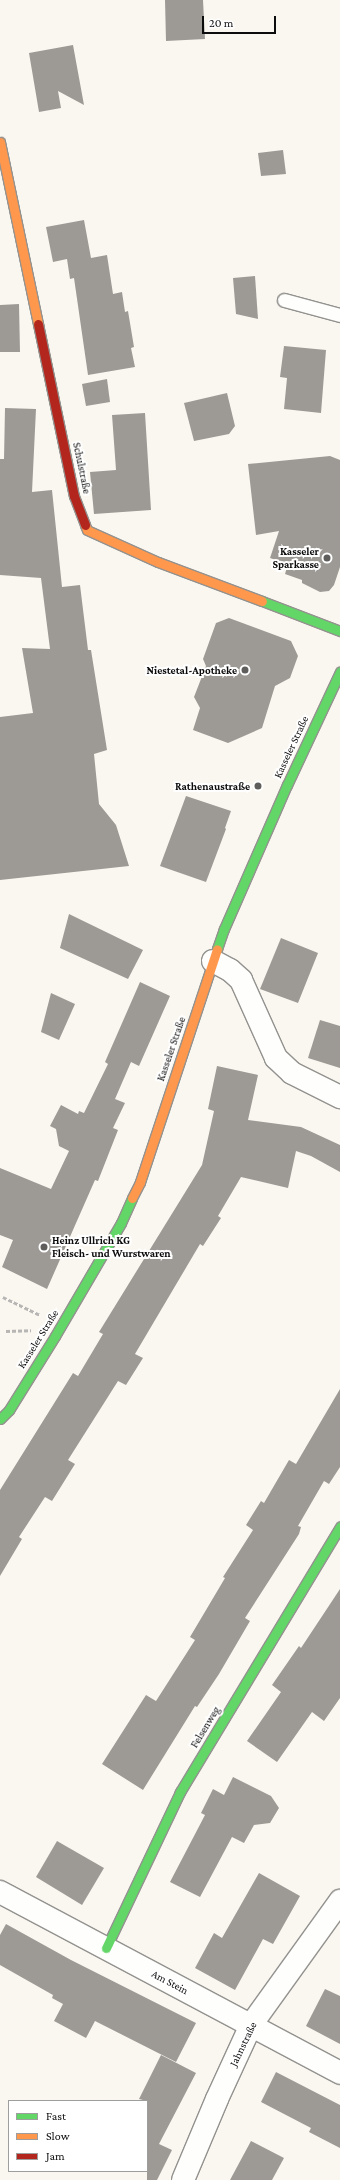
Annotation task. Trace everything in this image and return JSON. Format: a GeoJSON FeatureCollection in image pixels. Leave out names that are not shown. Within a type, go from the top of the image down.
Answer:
{"type":"FeatureCollection","features":[{"type":"Feature","properties":{"kind":"street","name":"Schulstraße"},"geometry":{"type":"LineString","coordinates":[[0,142],[74,496],[88,530],[158,562],[340,631]]}},
{"type":"Feature","properties":{"kind":"street","name":"Kasseler Straße"},"geometry":{"type":"LineString","coordinates":[[0,1419],[8,1410],[58,1330],[121,1223],[140,1182],[224,929],[287,785],[340,672]]}},
{"type":"Feature","properties":{"kind":"street"},"geometry":{"type":"LineString","coordinates":[[213,961],[230,970],[241,980],[276,1058],[292,1073],[340,1097]]}},
{"type":"Feature","properties":{"kind":"street","name":"Felsenweg"},"geometry":{"type":"LineString","coordinates":[[106,1948],[180,1792],[340,1528]]}},
{"type":"Feature","properties":{"kind":"street","name":"Am Stein"},"geometry":{"type":"LineString","coordinates":[[0,1892],[340,2073]]}},
{"type":"Feature","properties":{"kind":"street","name":"Jahnstraße"},"geometry":{"type":"LineString","coordinates":[[183,2180],[216,2100],[251,2025],[340,1901]]}},
{"type":"Feature","properties":{"kind":"lane"},"geometry":{"type":"LineString","coordinates":[[284,300],[340,315]]}},
{"type":"Feature","properties":{"kind":"path"},"geometry":{"type":"LineString","coordinates":[[2,1297],[34,1312]]}},
{"type":"Feature","properties":{"kind":"path"},"geometry":{"type":"LineString","coordinates":[[6,1331],[16,1331]]}},
{"type":"Feature","properties":{"kind":"building"},"geometry":{"type":"Polygon","coordinates":[[[165,0],[203,0],[205,39],[166,41],[165,0]]]}},
{"type":"Feature","properties":{"kind":"building"},"geometry":{"type":"Polygon","coordinates":[[[73,45],[84,105],[58,91],[61,108],[39,112],[29,53],[73,45]]]}},
{"type":"Feature","properties":{"kind":"building"},"geometry":{"type":"Polygon","coordinates":[[[283,150],[286,174],[261,176],[258,153],[283,150]]]}},
{"type":"Feature","properties":{"kind":"building"},"geometry":{"type":"Polygon","coordinates":[[[84,220],[91,258],[107,255],[113,294],[122,292],[125,312],[128,311],[134,347],[131,348],[135,367],[88,375],[74,278],[70,279],[67,259],[53,262],[46,227],[84,220]]]}},
{"type":"Feature","properties":{"kind":"building"},"geometry":{"type":"Polygon","coordinates":[[[255,276],[258,319],[236,314],[233,278],[255,276]]]}},
{"type":"Feature","properties":{"kind":"building"},"geometry":{"type":"Polygon","coordinates":[[[19,304],[20,352],[0,352],[0,305],[19,304]]]}},
{"type":"Feature","properties":{"kind":"building"},"geometry":{"type":"Polygon","coordinates":[[[284,346],[326,350],[321,413],[284,409],[287,378],[280,377],[284,346]]]}},
{"type":"Feature","properties":{"kind":"building"},"geometry":{"type":"Polygon","coordinates":[[[107,379],[110,402],[86,406],[82,384],[107,379]]]}},
{"type":"Feature","properties":{"kind":"building"},"geometry":{"type":"Polygon","coordinates":[[[227,393],[235,426],[229,434],[194,441],[184,403],[227,393]]]}},
{"type":"Feature","properties":{"kind":"building"},"geometry":{"type":"Polygon","coordinates":[[[5,408],[36,409],[32,492],[52,490],[62,587],[80,585],[88,650],[91,650],[107,750],[94,754],[99,804],[116,825],[129,866],[0,880],[0,717],[33,713],[22,648],[50,649],[41,578],[0,575],[0,459],[4,459],[5,408]]]}},
{"type":"Feature","properties":{"kind":"building"},"geometry":{"type":"Polygon","coordinates":[[[145,413],[151,510],[94,514],[90,472],[116,470],[112,415],[145,413]]]}},
{"type":"Feature","properties":{"kind":"building"},"geometry":{"type":"Polygon","coordinates":[[[330,456],[340,460],[340,567],[334,585],[329,591],[320,592],[302,583],[302,580],[285,574],[288,564],[270,558],[279,531],[256,535],[248,464],[330,456]]]}},
{"type":"Feature","properties":{"kind":"building"},"geometry":{"type":"Polygon","coordinates":[[[229,618],[291,641],[298,656],[290,678],[275,686],[262,728],[228,743],[193,730],[200,708],[194,697],[206,666],[203,659],[216,623],[229,618]]]}},
{"type":"Feature","properties":{"kind":"building"},"geometry":{"type":"Polygon","coordinates":[[[186,796],[231,811],[225,828],[226,829],[206,882],[160,866],[186,796]]]}},
{"type":"Feature","properties":{"kind":"building"},"geometry":{"type":"Polygon","coordinates":[[[69,914],[143,950],[128,979],[60,948],[69,914]]]}},
{"type":"Feature","properties":{"kind":"building"},"geometry":{"type":"Polygon","coordinates":[[[281,938],[318,953],[298,1003],[260,989],[281,938]]]}},
{"type":"Feature","properties":{"kind":"building"},"geometry":{"type":"Polygon","coordinates":[[[140,982],[170,996],[139,1066],[131,1062],[115,1099],[125,1103],[113,1128],[118,1130],[98,1181],[95,1180],[47,1289],[2,1267],[13,1240],[0,1235],[0,1168],[51,1189],[69,1151],[59,1146],[56,1129],[50,1126],[61,1105],[78,1114],[79,1111],[84,1113],[108,1064],[105,1062],[140,982]]]}},
{"type":"Feature","properties":{"kind":"building"},"geometry":{"type":"Polygon","coordinates":[[[51,993],[75,1004],[59,1040],[41,1032],[51,993]]]}},
{"type":"Feature","properties":{"kind":"building"},"geometry":{"type":"Polygon","coordinates":[[[320,1020],[340,1026],[340,1068],[308,1058],[320,1020]]]}},
{"type":"Feature","properties":{"kind":"building"},"geometry":{"type":"Polygon","coordinates":[[[217,1066],[258,1075],[248,1120],[301,1127],[340,1145],[340,1172],[311,1156],[296,1151],[288,1188],[241,1177],[218,1216],[221,1218],[203,1246],[200,1244],[135,1354],[143,1358],[126,1385],[118,1381],[68,1460],[75,1464],[52,1501],[45,1497],[19,1537],[22,1539],[0,1576],[0,1490],[73,1373],[78,1376],[103,1334],[99,1332],[202,1165],[214,1111],[208,1109],[217,1066]]]}},
{"type":"Feature","properties":{"kind":"building"},"geometry":{"type":"Polygon","coordinates":[[[340,1389],[340,1467],[329,1484],[324,1481],[298,1526],[301,1527],[299,1534],[245,1618],[250,1621],[219,1674],[197,1707],[195,1706],[143,1790],[102,1764],[146,1695],[156,1701],[195,1640],[190,1637],[225,1578],[223,1577],[253,1530],[246,1525],[261,1501],[264,1503],[289,1460],[296,1464],[340,1389]]]}},
{"type":"Feature","properties":{"kind":"building"},"geometry":{"type":"Polygon","coordinates":[[[340,1589],[340,1698],[324,1721],[312,1712],[277,1762],[247,1741],[281,1692],[272,1685],[299,1646],[301,1648],[340,1589]]]}},
{"type":"Feature","properties":{"kind":"building"},"geometry":{"type":"Polygon","coordinates":[[[233,1777],[271,1796],[279,1808],[270,1823],[254,1825],[244,1843],[232,1837],[200,1897],[170,1882],[205,1815],[201,1813],[213,1789],[224,1795],[233,1777]]]}},
{"type":"Feature","properties":{"kind":"building"},"geometry":{"type":"Polygon","coordinates":[[[57,1841],[104,1868],[82,1905],[36,1877],[57,1841]]]}},
{"type":"Feature","properties":{"kind":"building"},"geometry":{"type":"Polygon","coordinates":[[[259,1873],[300,1896],[273,1944],[263,1939],[235,1990],[195,1968],[214,1933],[222,1938],[259,1873]]]}},
{"type":"Feature","properties":{"kind":"building"},"geometry":{"type":"Polygon","coordinates":[[[6,1924],[71,1960],[196,2023],[176,2062],[95,2021],[86,2038],[54,2021],[63,2004],[52,1998],[53,1995],[0,1965],[0,1935],[6,1924]]]}},
{"type":"Feature","properties":{"kind":"building"},"geometry":{"type":"Polygon","coordinates":[[[325,1989],[340,1996],[340,2044],[306,2026],[325,1989]]]}},
{"type":"Feature","properties":{"kind":"building"},"geometry":{"type":"Polygon","coordinates":[[[161,2055],[196,2073],[159,2144],[172,2150],[157,2180],[147,2180],[148,2100],[139,2099],[161,2055]]]}},
{"type":"Feature","properties":{"kind":"building"},"geometry":{"type":"Polygon","coordinates":[[[276,2072],[340,2105],[340,2148],[309,2132],[311,2128],[261,2102],[276,2072]]]}},
{"type":"Feature","properties":{"kind":"building"},"geometry":{"type":"Polygon","coordinates":[[[251,2141],[284,2158],[272,2180],[230,2180],[251,2141]]]}},
{"type":"Feature","properties":{"kind":"traffic: fast"},"geometry":{"type":"LineString","coordinates":[[262,601],[340,631]]}},
{"type":"Feature","properties":{"kind":"traffic: fast"},"geometry":{"type":"LineString","coordinates":[[217,949],[224,929],[287,785],[340,672]]}},
{"type":"Feature","properties":{"kind":"traffic: fast"},"geometry":{"type":"LineString","coordinates":[[0,1419],[9,1410],[55,1336],[121,1223],[132,1198]]}},
{"type":"Feature","properties":{"kind":"traffic: fast"},"geometry":{"type":"LineString","coordinates":[[106,1948],[180,1792],[340,1527]]}},
{"type":"Feature","properties":{"kind":"traffic: slow"},"geometry":{"type":"LineString","coordinates":[[0,142],[38,324]]}},
{"type":"Feature","properties":{"kind":"traffic: slow"},"geometry":{"type":"LineString","coordinates":[[85,525],[87,530],[158,562],[262,601]]}},
{"type":"Feature","properties":{"kind":"traffic: slow"},"geometry":{"type":"LineString","coordinates":[[132,1198],[140,1182],[217,949]]}},
{"type":"Feature","properties":{"kind":"traffic: jam"},"geometry":{"type":"LineString","coordinates":[[38,324],[74,496],[85,525]]}},
{"type":"Feature","properties":{"kind":"place","name":"Kasseler Sparkasse"},"geometry":{"type":"Point","coordinates":[327,558]}},
{"type":"Feature","properties":{"kind":"place","name":"Niestetal-Apotheke"},"geometry":{"type":"Point","coordinates":[245,670]}},
{"type":"Feature","properties":{"kind":"place","name":"Rathenaustraße"},"geometry":{"type":"Point","coordinates":[258,786]}},
{"type":"Feature","properties":{"kind":"place","name":"Heinz Ullrich KG Fleisch- und Wurstwaren"},"geometry":{"type":"Point","coordinates":[44,1247]}}]}
